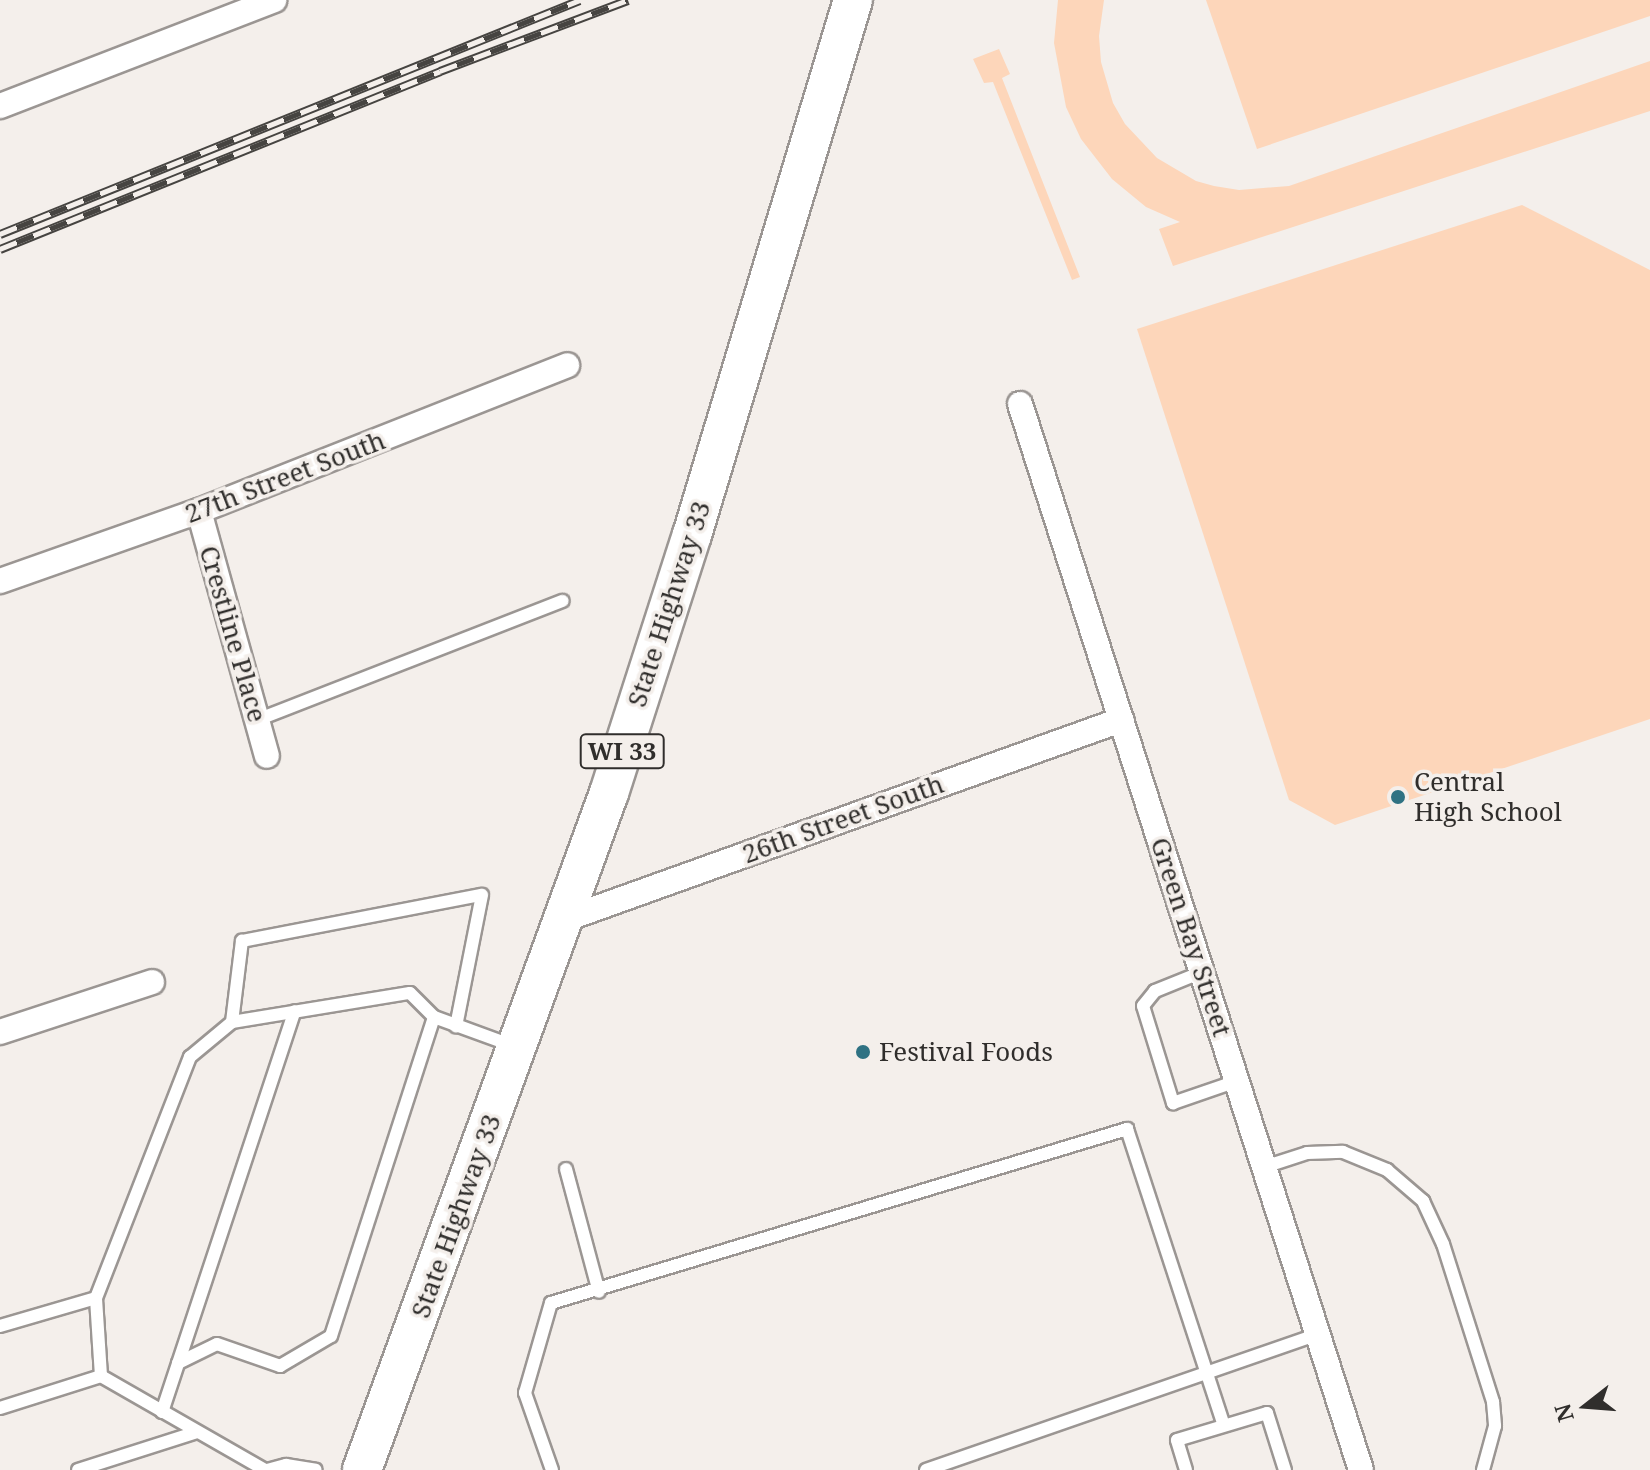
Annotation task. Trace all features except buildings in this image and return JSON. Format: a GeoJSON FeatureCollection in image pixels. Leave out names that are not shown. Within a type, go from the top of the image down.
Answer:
{"type":"FeatureCollection","features":[{"type":"Feature","properties":{"kind":"main road","name":"State Highway 33"},"geometry":{"type":"LineString","coordinates":[[362,1470],[566,919],[692,535],[850,10]]}},
{"type":"Feature","properties":{"kind":"street"},"geometry":{"type":"LineString","coordinates":[[0,106],[274,0]]}},
{"type":"Feature","properties":{"kind":"street","name":"27th Street South"},"geometry":{"type":"LineString","coordinates":[[0,581],[199,511],[567,365]]}},
{"type":"Feature","properties":{"kind":"street","name":"Green Bay Street"},"geometry":{"type":"LineString","coordinates":[[1020,404],[1361,1470]]}},
{"type":"Feature","properties":{"kind":"street","name":"Crestline Place"},"geometry":{"type":"LineString","coordinates":[[199,511],[267,756]]}},
{"type":"Feature","properties":{"kind":"street","name":"26th Street South"},"geometry":{"type":"LineString","coordinates":[[566,919],[1121,720]]}},
{"type":"Feature","properties":{"kind":"street"},"geometry":{"type":"LineString","coordinates":[[0,1032],[152,982]]}},
{"type":"Feature","properties":{"kind":"lane"},"geometry":{"type":"LineString","coordinates":[[257,720],[563,601]]}},
{"type":"Feature","properties":{"kind":"lane"},"geometry":{"type":"LineString","coordinates":[[232,1022],[242,941],[482,895],[456,1026]]}},
{"type":"Feature","properties":{"kind":"lane"},"geometry":{"type":"LineString","coordinates":[[1202,972],[1155,991],[1143,1006],[1173,1103],[1237,1081]]}},
{"type":"Feature","properties":{"kind":"lane"},"geometry":{"type":"LineString","coordinates":[[101,1376],[96,1298],[190,1057],[232,1022],[410,993],[434,1017],[518,1048]]}},
{"type":"Feature","properties":{"kind":"lane"},"geometry":{"type":"LineString","coordinates":[[162,1412],[295,1011]]}},
{"type":"Feature","properties":{"kind":"lane"},"geometry":{"type":"LineString","coordinates":[[178,1363],[217,1344],[280,1366],[331,1336],[434,1017]]}},
{"type":"Feature","properties":{"kind":"lane"},"geometry":{"type":"LineString","coordinates":[[552,1470],[525,1393],[551,1303],[599,1292],[1127,1129],[1224,1425]]}},
{"type":"Feature","properties":{"kind":"lane"},"geometry":{"type":"LineString","coordinates":[[1264,1167],[1307,1153],[1343,1152],[1387,1170],[1423,1201],[1438,1229],[1493,1402],[1495,1426],[1483,1470]]}},
{"type":"Feature","properties":{"kind":"lane"},"geometry":{"type":"LineString","coordinates":[[566,1169],[599,1292]]}},
{"type":"Feature","properties":{"kind":"lane"},"geometry":{"type":"LineString","coordinates":[[0,1326],[96,1298]]}},
{"type":"Feature","properties":{"kind":"lane"},"geometry":{"type":"LineString","coordinates":[[926,1470],[1318,1334]]}},
{"type":"Feature","properties":{"kind":"lane"},"geometry":{"type":"LineString","coordinates":[[0,1408],[101,1376],[266,1470],[285,1467],[316,1470]]}},
{"type":"Feature","properties":{"kind":"lane"},"geometry":{"type":"LineString","coordinates":[[1186,1470],[1177,1440],[1267,1413],[1285,1470]]}},
{"type":"Feature","properties":{"kind":"lane"},"geometry":{"type":"LineString","coordinates":[[78,1470],[197,1432]]}},
{"type":"Feature","properties":{"kind":"shaded area"},"geometry":{"type":"Polygon","coordinates":[[[1058,0],[1104,0],[1099,36],[1101,62],[1113,103],[1125,124],[1157,158],[1196,181],[1214,186],[1239,190],[1289,186],[1650,61],[1650,111],[1173,266],[1159,229],[1180,222],[1146,207],[1112,179],[1081,139],[1066,107],[1054,43],[1058,0]]]}},
{"type":"Feature","properties":{"kind":"shaded area"},"geometry":{"type":"Polygon","coordinates":[[[1206,0],[1650,0],[1650,16],[1257,149],[1206,0]]]}},
{"type":"Feature","properties":{"kind":"shaded area"},"geometry":{"type":"Polygon","coordinates":[[[999,49],[1010,74],[1002,78],[1080,277],[1072,280],[993,82],[984,83],[973,59],[999,49]]]}},
{"type":"Feature","properties":{"kind":"shaded area"},"geometry":{"type":"Polygon","coordinates":[[[1522,205],[1650,270],[1650,719],[1335,825],[1289,800],[1137,329],[1522,205]]]}},
{"type":"Feature","properties":{"kind":"railway"},"geometry":{"type":"LineString","coordinates":[[0,234],[580,0]]}},
{"type":"Feature","properties":{"kind":"railway"},"geometry":{"type":"LineString","coordinates":[[0,249],[440,71],[628,0]]}},
{"type":"Feature","properties":{"kind":"place","name":"Central High School"},"geometry":{"type":"Point","coordinates":[1398,797]}},
{"type":"Feature","properties":{"kind":"place","name":"Festival Foods"},"geometry":{"type":"Point","coordinates":[863,1052]}}]}
